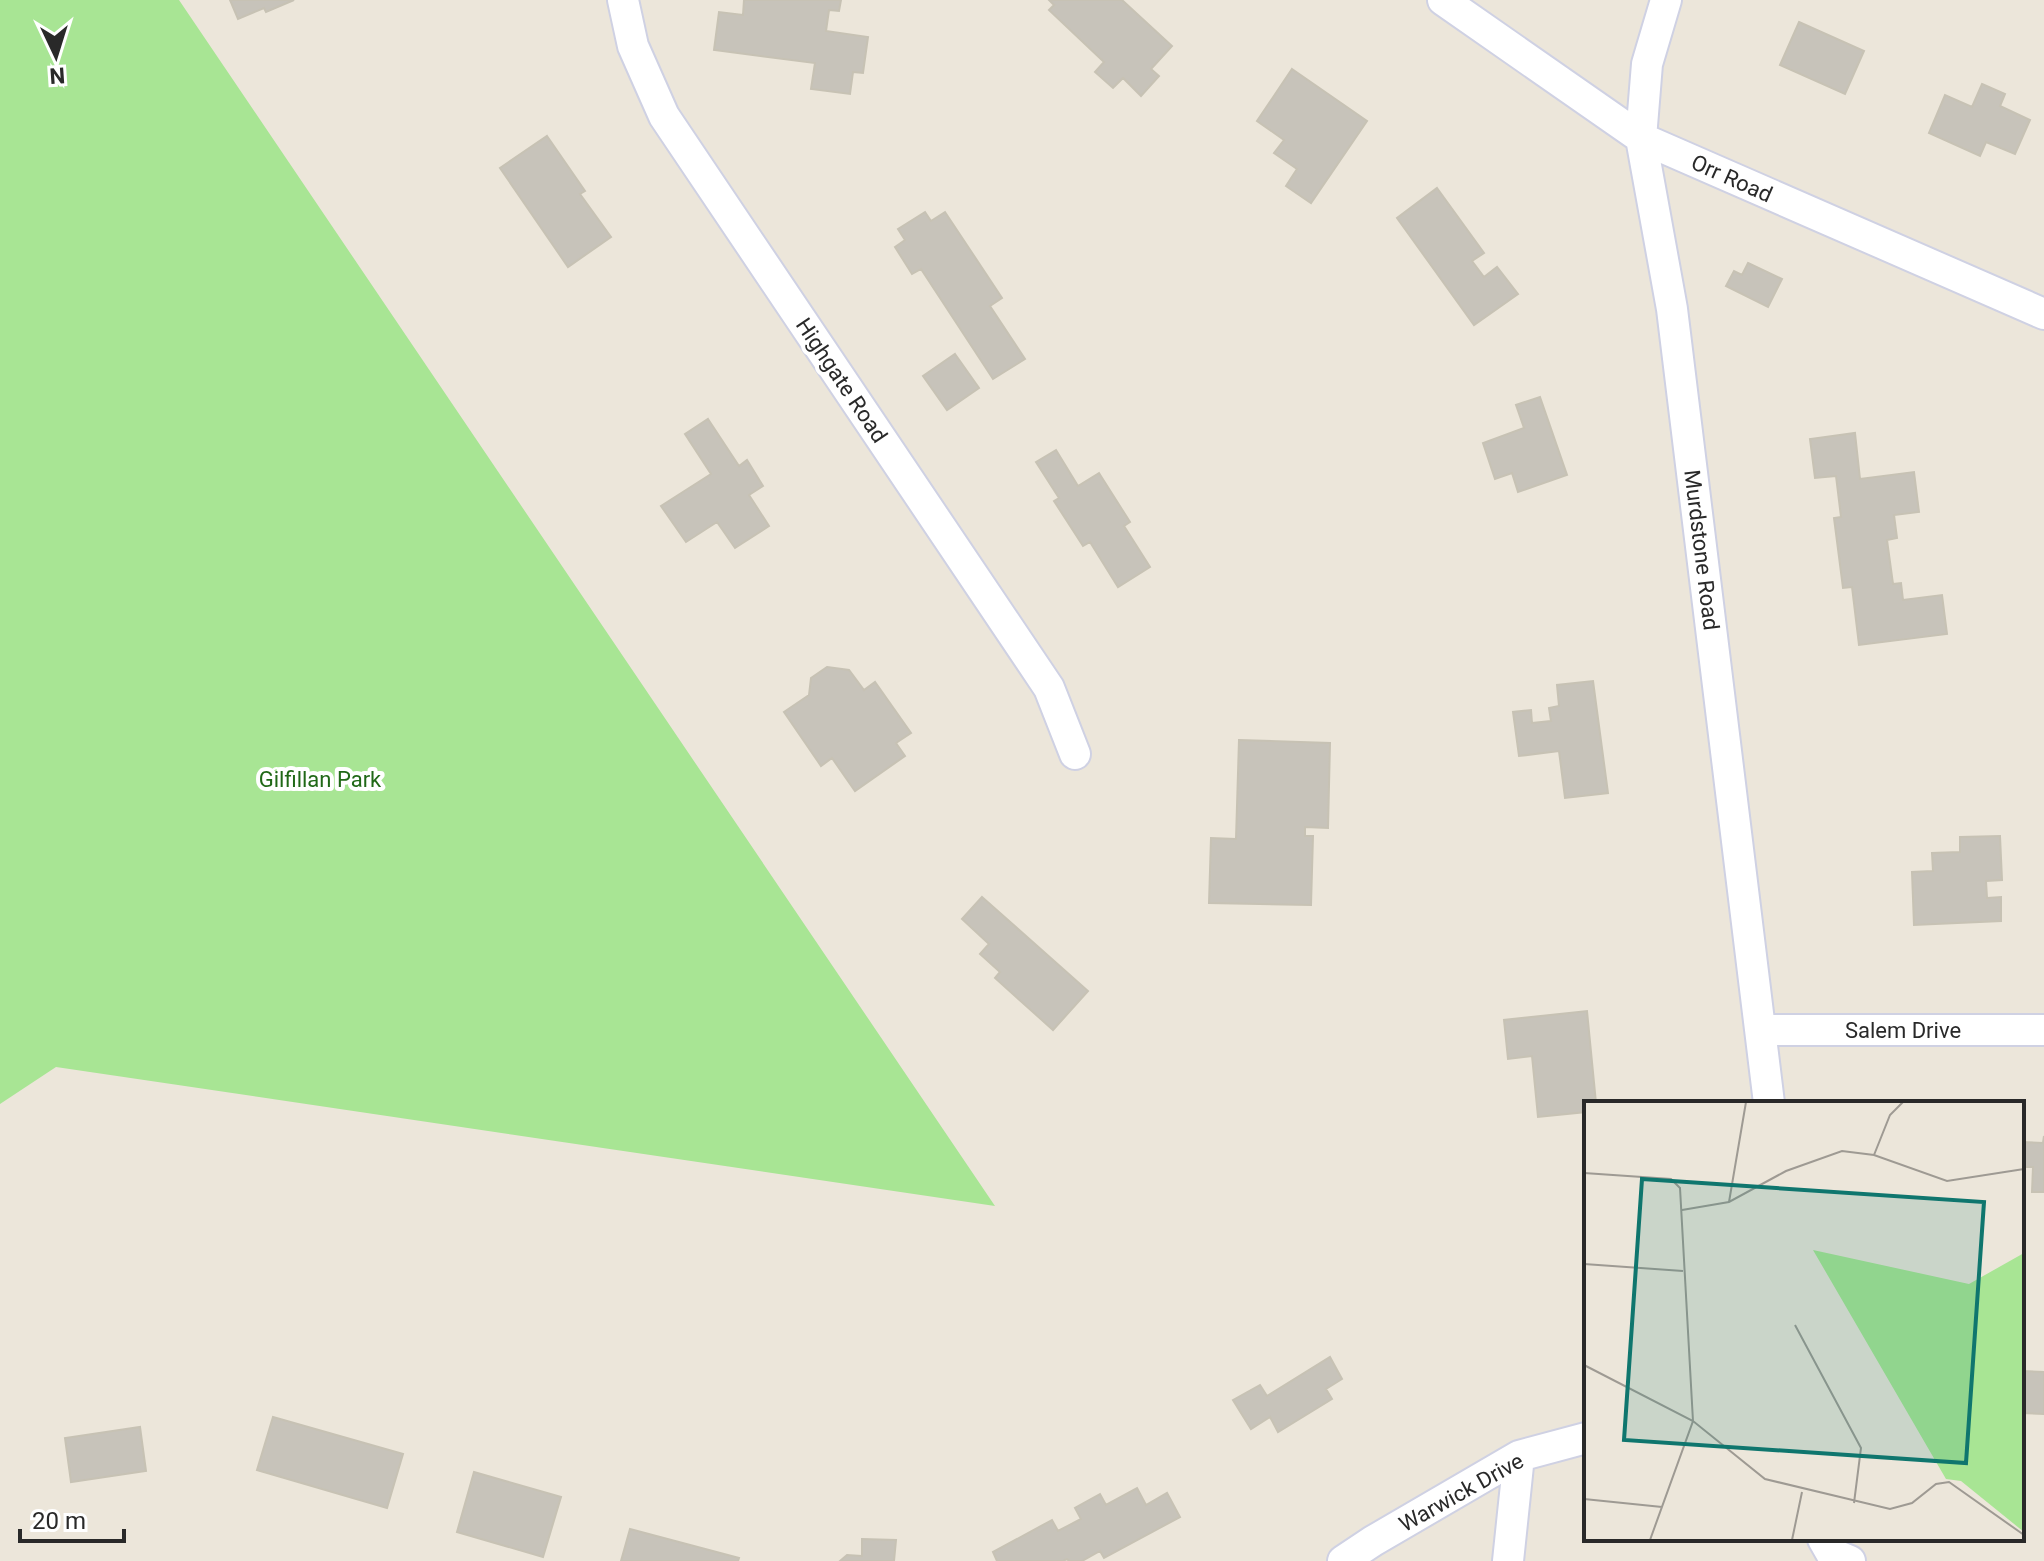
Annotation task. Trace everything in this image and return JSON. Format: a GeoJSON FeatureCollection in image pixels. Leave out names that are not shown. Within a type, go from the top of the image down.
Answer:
{"type":"FeatureCollection","features":[{"type":"Feature","properties":{"kind":"street","name":"Highgate Road"},"geometry":{"type":"LineString","coordinates":[[623,0],[633,46],[664,116],[1049,688],[1075,754]]}},
{"type":"Feature","properties":{"kind":"street","name":"Orr Road"},"geometry":{"type":"LineString","coordinates":[[1443,0],[1641,138],[2044,314]]}},
{"type":"Feature","properties":{"kind":"street","name":"Murdstone Road"},"geometry":{"type":"LineString","coordinates":[[1666,0],[1647,64],[1641,138],[1672,309],[1769,1101]]}},
{"type":"Feature","properties":{"kind":"street","name":"Salem Drive"},"geometry":{"type":"LineString","coordinates":[[1762,1030],[2044,1030]]}},
{"type":"Feature","properties":{"kind":"street","name":"Warwick Drive"},"geometry":{"type":"LineString","coordinates":[[1343,1561],[1519,1456],[1584,1439]]}},
{"type":"Feature","properties":{"kind":"street"},"geometry":{"type":"LineString","coordinates":[[1508,1561],[1519,1456]]}},
{"type":"Feature","properties":{"kind":"street"},"geometry":{"type":"LineString","coordinates":[[1824,1541],[1831,1553],[1850,1561]]}},
{"type":"Feature","properties":{"kind":"green space","name":"Gilfillan Park"},"geometry":{"type":"Polygon","coordinates":[[[0,0],[179,0],[995,1206],[56,1067],[0,1104],[0,0]]]}},
{"type":"Feature","properties":{"kind":"building"},"geometry":{"type":"Polygon","coordinates":[[[230,0],[294,0],[238,19],[230,0]]]}},
{"type":"Feature","properties":{"kind":"building"},"geometry":{"type":"Polygon","coordinates":[[[744,0],[841,0],[839,11],[829,10],[826,31],[868,37],[863,73],[853,72],[850,94],[811,89],[815,63],[714,50],[719,12],[743,15],[744,0]]]}},
{"type":"Feature","properties":{"kind":"building"},"geometry":{"type":"Polygon","coordinates":[[[1049,0],[1122,0],[1172,46],[1151,69],[1159,76],[1141,96],[1123,78],[1113,88],[1095,72],[1104,62],[1049,10],[1054,5],[1049,0]]]}},
{"type":"Feature","properties":{"kind":"building"},"geometry":{"type":"Polygon","coordinates":[[[1799,22],[1864,51],[1845,94],[1780,65],[1799,22]]]}},
{"type":"Feature","properties":{"kind":"building"},"geometry":{"type":"Polygon","coordinates":[[[1292,69],[1367,121],[1311,203],[1286,186],[1297,169],[1274,153],[1284,140],[1257,121],[1292,69]]]}},
{"type":"Feature","properties":{"kind":"building"},"geometry":{"type":"Polygon","coordinates":[[[1982,84],[2005,94],[2000,106],[2030,120],[2015,154],[1986,142],[1980,156],[1929,133],[1945,95],[1972,107],[1982,84]]]}},
{"type":"Feature","properties":{"kind":"building"},"geometry":{"type":"Polygon","coordinates":[[[547,136],[585,191],[580,194],[611,237],[568,267],[500,168],[547,136]]]}},
{"type":"Feature","properties":{"kind":"building"},"geometry":{"type":"Polygon","coordinates":[[[1437,188],[1484,253],[1472,261],[1484,277],[1497,267],[1518,294],[1474,325],[1397,218],[1437,188]]]}},
{"type":"Feature","properties":{"kind":"building"},"geometry":{"type":"Polygon","coordinates":[[[925,212],[931,221],[945,212],[1002,298],[990,306],[1025,359],[993,379],[921,269],[912,274],[895,247],[905,240],[898,229],[925,212]]]}},
{"type":"Feature","properties":{"kind":"building"},"geometry":{"type":"Polygon","coordinates":[[[1748,263],[1782,279],[1768,307],[1726,286],[1734,271],[1742,275],[1748,263]]]}},
{"type":"Feature","properties":{"kind":"building"},"geometry":{"type":"Polygon","coordinates":[[[955,354],[979,388],[947,410],[923,376],[955,354]]]}},
{"type":"Feature","properties":{"kind":"building"},"geometry":{"type":"Polygon","coordinates":[[[1540,397],[1567,475],[1518,492],[1512,473],[1495,479],[1483,443],[1524,428],[1516,405],[1540,397]]]}},
{"type":"Feature","properties":{"kind":"building"},"geometry":{"type":"Polygon","coordinates":[[[708,419],[739,466],[747,460],[763,486],[749,495],[769,526],[735,548],[717,522],[686,542],[661,506],[711,474],[685,434],[708,419]]]}},
{"type":"Feature","properties":{"kind":"building"},"geometry":{"type":"Polygon","coordinates":[[[1855,433],[1860,479],[1914,472],[1919,512],[1894,515],[1897,538],[1887,540],[1893,584],[1901,583],[1903,600],[1942,595],[1947,634],[1859,645],[1852,587],[1843,588],[1834,518],[1841,517],[1836,476],[1815,478],[1810,439],[1855,433]]]}},
{"type":"Feature","properties":{"kind":"building"},"geometry":{"type":"Polygon","coordinates":[[[1056,450],[1078,486],[1099,473],[1130,522],[1124,526],[1150,567],[1118,587],[1090,542],[1083,546],[1054,501],[1059,498],[1036,462],[1056,450]]]}},
{"type":"Feature","properties":{"kind":"building"},"geometry":{"type":"Polygon","coordinates":[[[827,667],[849,670],[864,690],[875,682],[911,733],[896,743],[905,756],[855,791],[832,758],[821,766],[784,712],[809,695],[811,678],[827,667]]]}},
{"type":"Feature","properties":{"kind":"building"},"geometry":{"type":"Polygon","coordinates":[[[1593,681],[1608,793],[1565,798],[1559,751],[1519,756],[1513,712],[1531,710],[1532,723],[1551,721],[1549,708],[1559,706],[1557,685],[1593,681]]]}},
{"type":"Feature","properties":{"kind":"building"},"geometry":{"type":"Polygon","coordinates":[[[1239,740],[1330,743],[1328,828],[1305,827],[1305,836],[1313,836],[1311,905],[1209,903],[1211,838],[1236,839],[1239,740]]]}},
{"type":"Feature","properties":{"kind":"building"},"geometry":{"type":"Polygon","coordinates":[[[2000,836],[2002,880],[1986,881],[1987,898],[2001,897],[2001,921],[1914,925],[1912,872],[1933,871],[1932,853],[1960,852],[1960,837],[2000,836]]]}},
{"type":"Feature","properties":{"kind":"building"},"geometry":{"type":"Polygon","coordinates":[[[982,897],[1088,991],[1053,1030],[995,978],[1000,972],[980,954],[989,944],[962,919],[982,897]]]}},
{"type":"Feature","properties":{"kind":"building"},"geometry":{"type":"Polygon","coordinates":[[[1587,1011],[1596,1101],[1584,1101],[1584,1112],[1538,1117],[1532,1056],[1508,1059],[1504,1020],[1587,1011]]]}},
{"type":"Feature","properties":{"kind":"building"},"geometry":{"type":"Polygon","coordinates":[[[2044,1136],[2044,1192],[2032,1192],[2033,1167],[2024,1167],[2024,1142],[2043,1143],[2044,1136]]]}},
{"type":"Feature","properties":{"kind":"building"},"geometry":{"type":"Polygon","coordinates":[[[1330,1357],[1342,1379],[1326,1389],[1332,1399],[1278,1432],[1270,1417],[1251,1429],[1233,1400],[1260,1385],[1267,1396],[1330,1357]]]}},
{"type":"Feature","properties":{"kind":"building"},"geometry":{"type":"Polygon","coordinates":[[[2024,1371],[2044,1372],[2044,1414],[2024,1413],[2024,1371]]]}},
{"type":"Feature","properties":{"kind":"building"},"geometry":{"type":"Polygon","coordinates":[[[273,1417],[403,1454],[387,1508],[257,1470],[273,1417]]]}},
{"type":"Feature","properties":{"kind":"building"},"geometry":{"type":"Polygon","coordinates":[[[140,1427],[146,1471],[71,1482],[65,1438],[140,1427]]]}},
{"type":"Feature","properties":{"kind":"building"},"geometry":{"type":"Polygon","coordinates":[[[474,1472],[561,1497],[543,1557],[457,1532],[474,1472]]]}},
{"type":"Feature","properties":{"kind":"building"},"geometry":{"type":"Polygon","coordinates":[[[1137,1488],[1146,1505],[1167,1493],[1180,1517],[1104,1558],[1100,1551],[1082,1561],[997,1561],[993,1552],[1052,1520],[1058,1531],[1081,1519],[1075,1508],[1100,1494],[1106,1505],[1137,1488]]]}},
{"type":"Feature","properties":{"kind":"building"},"geometry":{"type":"Polygon","coordinates":[[[630,1529],[739,1558],[738,1561],[621,1561],[630,1529]]]}},
{"type":"Feature","properties":{"kind":"building"},"geometry":{"type":"Polygon","coordinates":[[[862,1539],[896,1540],[894,1561],[840,1561],[847,1555],[862,1556],[862,1539]]]}}]}
